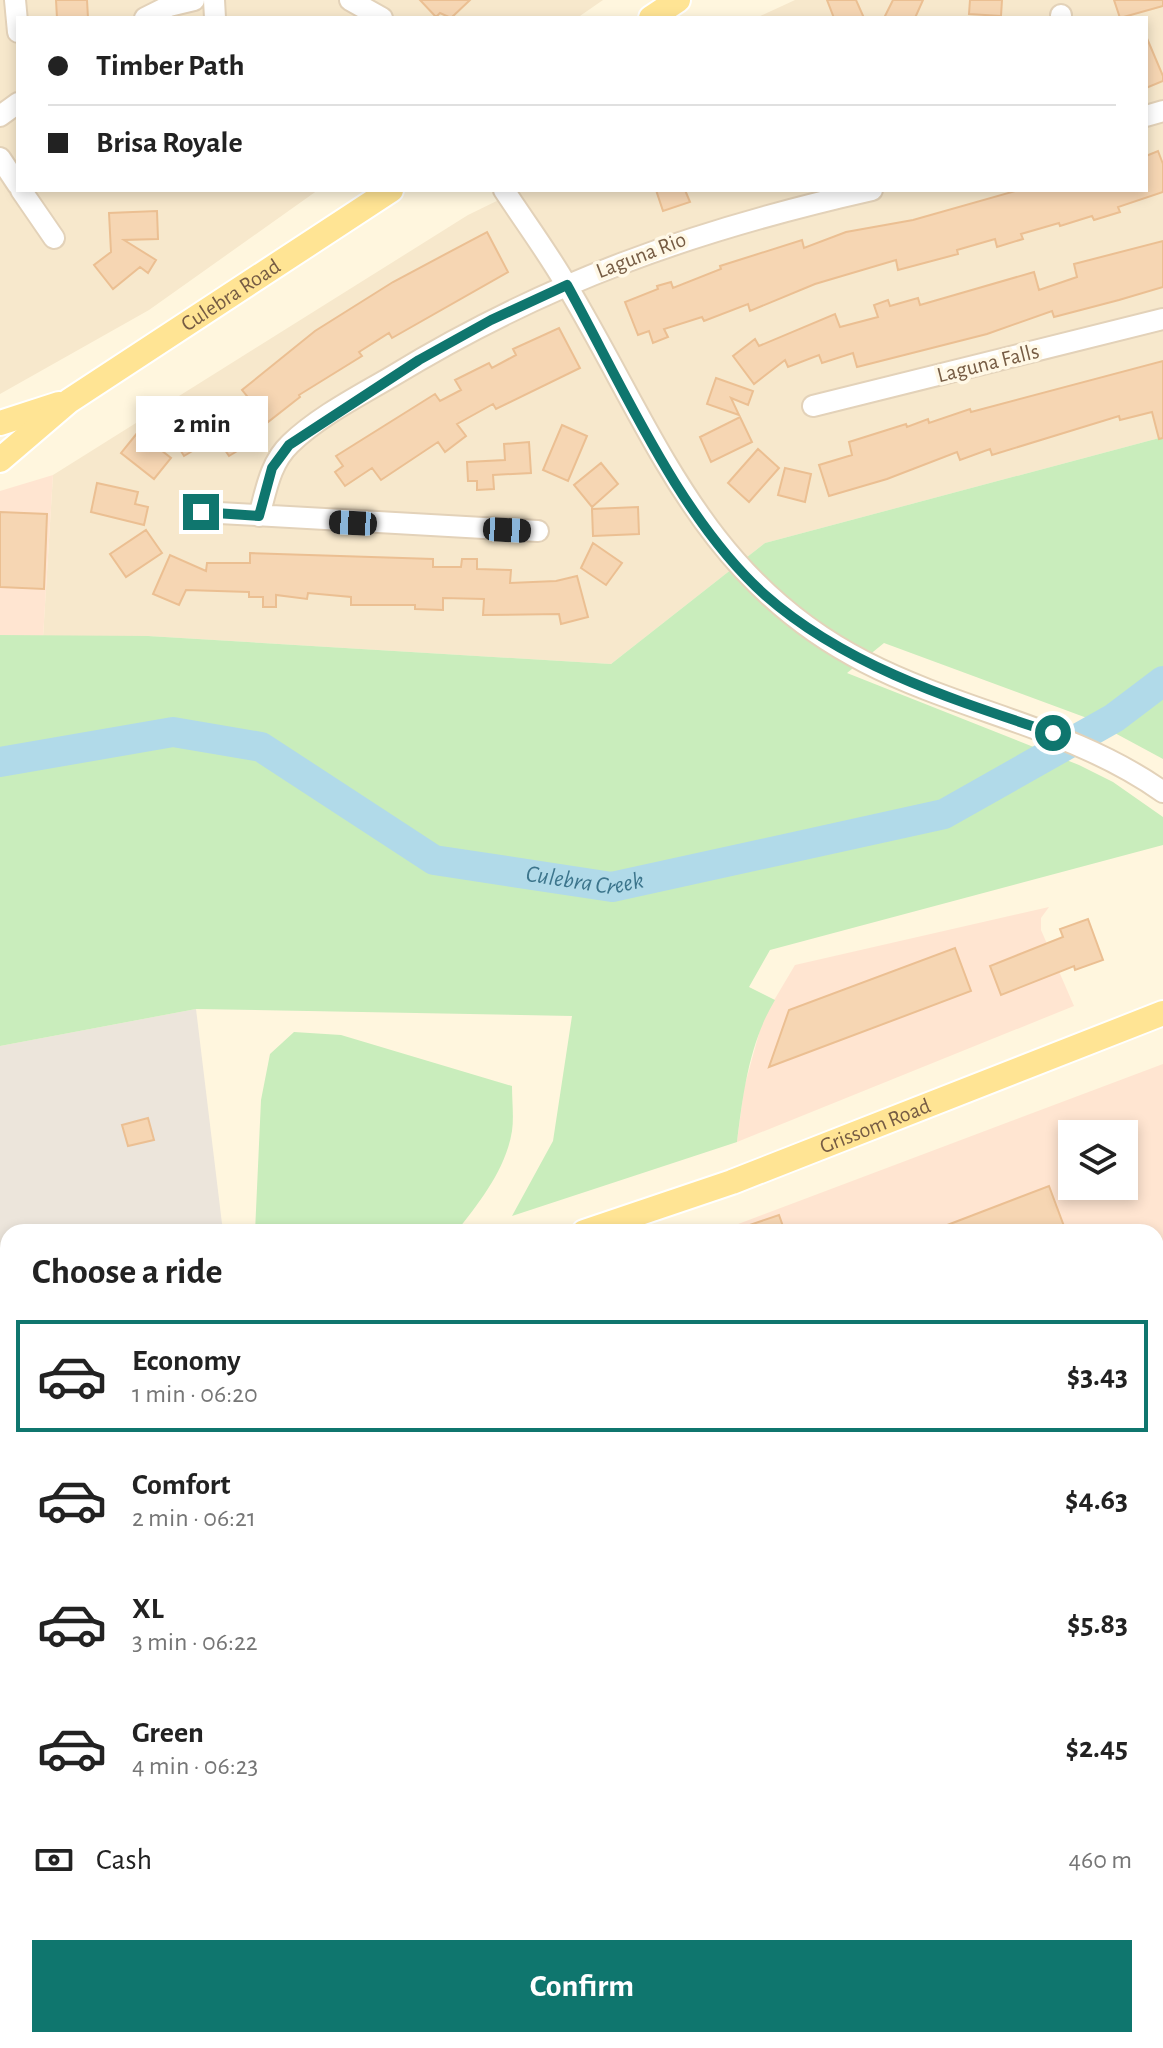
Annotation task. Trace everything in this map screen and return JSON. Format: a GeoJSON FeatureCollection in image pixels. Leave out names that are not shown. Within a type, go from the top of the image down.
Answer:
{"type":"FeatureCollection","features":[{"type":"Feature","properties":{"kind":"main road"},"geometry":{"type":"LineString","coordinates":[[654,16],[678,0]]}},
{"type":"Feature","properties":{"kind":"main road","name":"Culebra Road"},"geometry":{"type":"LineString","coordinates":[[0,460],[69,401],[388,192]]}},
{"type":"Feature","properties":{"kind":"main road","name":"Culebra Road"},"geometry":{"type":"LineString","coordinates":[[0,423],[69,401]]}},
{"type":"Feature","properties":{"kind":"main road","name":"Grissom Road"},"geometry":{"type":"LineString","coordinates":[[608,1224],[732,1182],[1163,1013]]}},
{"type":"Feature","properties":{"kind":"street"},"geometry":{"type":"LineString","coordinates":[[149,16],[169,6],[194,0]]}},
{"type":"Feature","properties":{"kind":"street"},"geometry":{"type":"LineString","coordinates":[[350,0],[378,16]]}},
{"type":"Feature","properties":{"kind":"street"},"geometry":{"type":"LineString","coordinates":[[0,158],[16,182]]}},
{"type":"Feature","properties":{"kind":"street"},"geometry":{"type":"LineString","coordinates":[[22,192],[54,238]]}},
{"type":"Feature","properties":{"kind":"street"},"geometry":{"type":"LineString","coordinates":[[505,192],[567,285],[685,498],[722,549],[765,595],[814,631],[865,662],[1053,733],[1144,779],[1163,792]]}},
{"type":"Feature","properties":{"kind":"street","name":"Laguna Rio"},"geometry":{"type":"LineString","coordinates":[[259,516],[272,468],[289,445],[419,360],[491,320],[567,285],[701,233],[864,192]]}},
{"type":"Feature","properties":{"kind":"street","name":"Laguna Falls"},"geometry":{"type":"LineString","coordinates":[[813,406],[1163,319]]}},
{"type":"Feature","properties":{"kind":"street"},"geometry":{"type":"LineString","coordinates":[[201,512],[538,531]]}},
{"type":"Feature","properties":{"kind":"shaded area"},"geometry":{"type":"Polygon","coordinates":[[[0,0],[603,0],[580,16],[16,16],[16,192],[315,192],[149,310],[0,394],[0,0]]]}},
{"type":"Feature","properties":{"kind":"shaded area"},"geometry":{"type":"Polygon","coordinates":[[[795,0],[1163,0],[1163,437],[765,543],[611,664],[148,636],[43,638],[53,475],[468,215],[515,192],[1148,192],[1148,16],[760,16],[795,0]]]}},
{"type":"Feature","properties":{"kind":"shaded area"},"geometry":{"type":"Polygon","coordinates":[[[53,475],[43,638],[0,635],[0,491],[53,475]]]}},
{"type":"Feature","properties":{"kind":"shaded area"},"geometry":{"type":"Polygon","coordinates":[[[1049,907],[1041,918],[1041,930],[1074,1006],[737,1142],[744,1088],[763,1019],[795,965],[1049,907]]]}},
{"type":"Feature","properties":{"kind":"shaded area"},"geometry":{"type":"Polygon","coordinates":[[[196,1009],[222,1224],[0,1224],[0,1046],[196,1009]]]}},
{"type":"Feature","properties":{"kind":"shaded area"},"geometry":{"type":"Polygon","coordinates":[[[1163,1064],[1163,1224],[738,1224],[1163,1064]]]}},
{"type":"Feature","properties":{"kind":"green space"},"geometry":{"type":"Polygon","coordinates":[[[1163,437],[1163,759],[1087,718],[884,643],[847,673],[1079,765],[1113,782],[1163,817],[1163,845],[770,950],[749,987],[775,1000],[753,1051],[737,1142],[512,1216],[553,1141],[572,1016],[196,1009],[0,1046],[0,635],[148,636],[611,664],[765,543],[1163,437]]]}},
{"type":"Feature","properties":{"kind":"green space"},"geometry":{"type":"Polygon","coordinates":[[[294,1032],[341,1035],[512,1086],[512,1131],[498,1172],[462,1224],[255,1224],[261,1100],[270,1054],[294,1032]]]}},
{"type":"Feature","properties":{"kind":"building"},"geometry":{"type":"Polygon","coordinates":[[[56,0],[87,0],[88,16],[57,16],[56,0]]]}},
{"type":"Feature","properties":{"kind":"building"},"geometry":{"type":"Polygon","coordinates":[[[420,0],[470,0],[453,16],[440,13],[435,16],[420,0]]]}},
{"type":"Feature","properties":{"kind":"building"},"geometry":{"type":"Polygon","coordinates":[[[827,0],[856,0],[863,16],[833,16],[827,0]]]}},
{"type":"Feature","properties":{"kind":"building"},"geometry":{"type":"Polygon","coordinates":[[[893,0],[923,0],[916,16],[885,16],[893,0]]]}},
{"type":"Feature","properties":{"kind":"building"},"geometry":{"type":"Polygon","coordinates":[[[970,0],[1002,0],[1001,16],[969,14],[970,0]]]}},
{"type":"Feature","properties":{"kind":"building"},"geometry":{"type":"Polygon","coordinates":[[[1114,0],[1163,0],[1163,6],[1119,16],[1114,0]]]}},
{"type":"Feature","properties":{"kind":"building"},"geometry":{"type":"Polygon","coordinates":[[[1148,41],[1163,76],[1163,81],[1148,87],[1148,41]]]}},
{"type":"Feature","properties":{"kind":"building"},"geometry":{"type":"Polygon","coordinates":[[[1158,151],[1163,164],[1163,192],[1118,207],[1120,212],[1094,220],[1092,216],[1060,226],[1059,223],[1021,234],[1023,239],[997,247],[995,239],[957,250],[958,254],[898,270],[896,260],[815,284],[750,311],[748,304],[704,321],[702,317],[664,329],[668,337],[653,343],[649,331],[638,335],[625,302],[658,289],[657,286],[671,282],[673,288],[721,269],[720,266],[802,240],[804,248],[846,232],[913,220],[1012,192],[1148,192],[1148,155],[1158,151]]]}},
{"type":"Feature","properties":{"kind":"building"},"geometry":{"type":"Polygon","coordinates":[[[657,192],[686,192],[690,202],[663,211],[657,192]]]}},
{"type":"Feature","properties":{"kind":"building"},"geometry":{"type":"Polygon","coordinates":[[[157,211],[158,239],[124,240],[156,260],[148,273],[140,267],[113,289],[94,265],[111,252],[109,213],[157,211]]]}},
{"type":"Feature","properties":{"kind":"building"},"geometry":{"type":"Polygon","coordinates":[[[487,232],[508,272],[392,338],[389,333],[359,352],[362,356],[299,395],[268,422],[242,390],[315,331],[393,282],[487,232]]]}},
{"type":"Feature","properties":{"kind":"building"},"geometry":{"type":"Polygon","coordinates":[[[1163,241],[1163,287],[1119,300],[1054,317],[1052,311],[987,334],[857,367],[853,353],[822,363],[819,355],[788,367],[785,360],[754,384],[733,356],[755,339],[759,346],[835,314],[840,327],[878,317],[874,305],[888,300],[890,306],[918,298],[920,305],[1034,272],[1039,290],[1077,277],[1074,264],[1163,241]]]}},
{"type":"Feature","properties":{"kind":"building"},"geometry":{"type":"Polygon","coordinates":[[[559,328],[580,368],[496,409],[493,404],[457,424],[466,436],[445,452],[438,442],[381,480],[372,468],[345,486],[335,472],[343,466],[336,456],[435,394],[440,401],[461,390],[455,380],[489,363],[492,368],[516,355],[513,349],[559,328]]]}},
{"type":"Feature","properties":{"kind":"building"},"geometry":{"type":"Polygon","coordinates":[[[1163,361],[1163,438],[1159,439],[1152,412],[1120,420],[1119,416],[992,455],[990,449],[960,460],[957,452],[887,479],[829,496],[819,465],[852,455],[849,442],[906,424],[907,427],[928,419],[929,423],[970,409],[971,412],[1163,361]]]}},
{"type":"Feature","properties":{"kind":"building"},"geometry":{"type":"Polygon","coordinates":[[[716,378],[753,391],[748,405],[731,398],[739,415],[707,404],[716,378]]]}},
{"type":"Feature","properties":{"kind":"building"},"geometry":{"type":"Polygon","coordinates":[[[229,406],[252,442],[229,456],[216,437],[184,456],[168,430],[191,416],[197,426],[229,406]]]}},
{"type":"Feature","properties":{"kind":"building"},"geometry":{"type":"Polygon","coordinates":[[[740,417],[752,442],[711,462],[700,437],[740,417]]]}},
{"type":"Feature","properties":{"kind":"building"},"geometry":{"type":"Polygon","coordinates":[[[562,425],[587,436],[568,481],[543,470],[562,425]]]}},
{"type":"Feature","properties":{"kind":"building"},"geometry":{"type":"Polygon","coordinates":[[[138,432],[171,458],[154,479],[121,453],[138,432]]]}},
{"type":"Feature","properties":{"kind":"building"},"geometry":{"type":"Polygon","coordinates":[[[529,442],[531,473],[493,475],[494,489],[477,490],[477,481],[468,481],[467,462],[505,460],[504,444],[529,442]]]}},
{"type":"Feature","properties":{"kind":"building"},"geometry":{"type":"Polygon","coordinates":[[[758,449],[779,468],[749,502],[728,483],[758,449]]]}},
{"type":"Feature","properties":{"kind":"building"},"geometry":{"type":"Polygon","coordinates":[[[601,463],[618,484],[592,507],[574,485],[601,463]]]}},
{"type":"Feature","properties":{"kind":"building"},"geometry":{"type":"Polygon","coordinates":[[[785,468],[811,474],[805,502],[778,495],[785,468]]]}},
{"type":"Feature","properties":{"kind":"building"},"geometry":{"type":"Polygon","coordinates":[[[97,483],[138,492],[135,504],[148,507],[144,525],[91,512],[97,483]]]}},
{"type":"Feature","properties":{"kind":"building"},"geometry":{"type":"Polygon","coordinates":[[[638,507],[639,534],[593,536],[592,509],[638,507]]]}},
{"type":"Feature","properties":{"kind":"building"},"geometry":{"type":"Polygon","coordinates":[[[0,512],[47,514],[44,589],[0,587],[0,512]]]}},
{"type":"Feature","properties":{"kind":"building"},"geometry":{"type":"Polygon","coordinates":[[[146,530],[162,553],[126,577],[110,554],[146,530]]]}},
{"type":"Feature","properties":{"kind":"building"},"geometry":{"type":"Polygon","coordinates":[[[593,543],[622,563],[606,585],[581,568],[593,543]]]}},
{"type":"Feature","properties":{"kind":"building"},"geometry":{"type":"Polygon","coordinates":[[[250,553],[433,559],[433,567],[461,567],[462,559],[477,559],[477,569],[511,570],[510,583],[556,581],[577,576],[588,617],[561,624],[559,614],[483,615],[484,599],[443,598],[443,610],[415,609],[415,605],[351,605],[351,597],[308,593],[307,599],[276,595],[276,607],[263,607],[263,597],[249,597],[249,592],[186,590],[179,605],[153,594],[170,555],[206,571],[207,563],[250,563],[250,553]]]}},
{"type":"Feature","properties":{"kind":"building"},"geometry":{"type":"Polygon","coordinates":[[[1088,919],[1103,960],[1075,970],[1074,966],[1001,995],[990,966],[1063,937],[1060,929],[1088,919]]]}},
{"type":"Feature","properties":{"kind":"building"},"geometry":{"type":"Polygon","coordinates":[[[955,948],[971,991],[769,1067],[789,1010],[955,948]]]}},
{"type":"Feature","properties":{"kind":"building"},"geometry":{"type":"Polygon","coordinates":[[[148,1118],[154,1140],[128,1146],[122,1125],[148,1118]]]}},
{"type":"Feature","properties":{"kind":"building"},"geometry":{"type":"Polygon","coordinates":[[[1049,1186],[1063,1224],[950,1224],[1049,1186]]]}},
{"type":"Feature","properties":{"kind":"building"},"geometry":{"type":"Polygon","coordinates":[[[779,1215],[782,1224],[753,1224],[779,1215]]]}},
{"type":"Feature","properties":{"kind":"waterway","name":"Culebra Creek"},"geometry":{"type":"LineString","coordinates":[[0,762],[173,732],[261,747],[434,860],[612,887],[944,814],[1114,718],[1163,681]]}},
{"type":"Feature","properties":{"kind":"route"},"geometry":{"type":"LineString","coordinates":[[201,512],[259,516],[272,468],[289,445],[358,397],[419,360],[491,320],[567,285],[685,498],[722,549],[765,595],[814,631],[865,662],[1053,733]]}}]}
